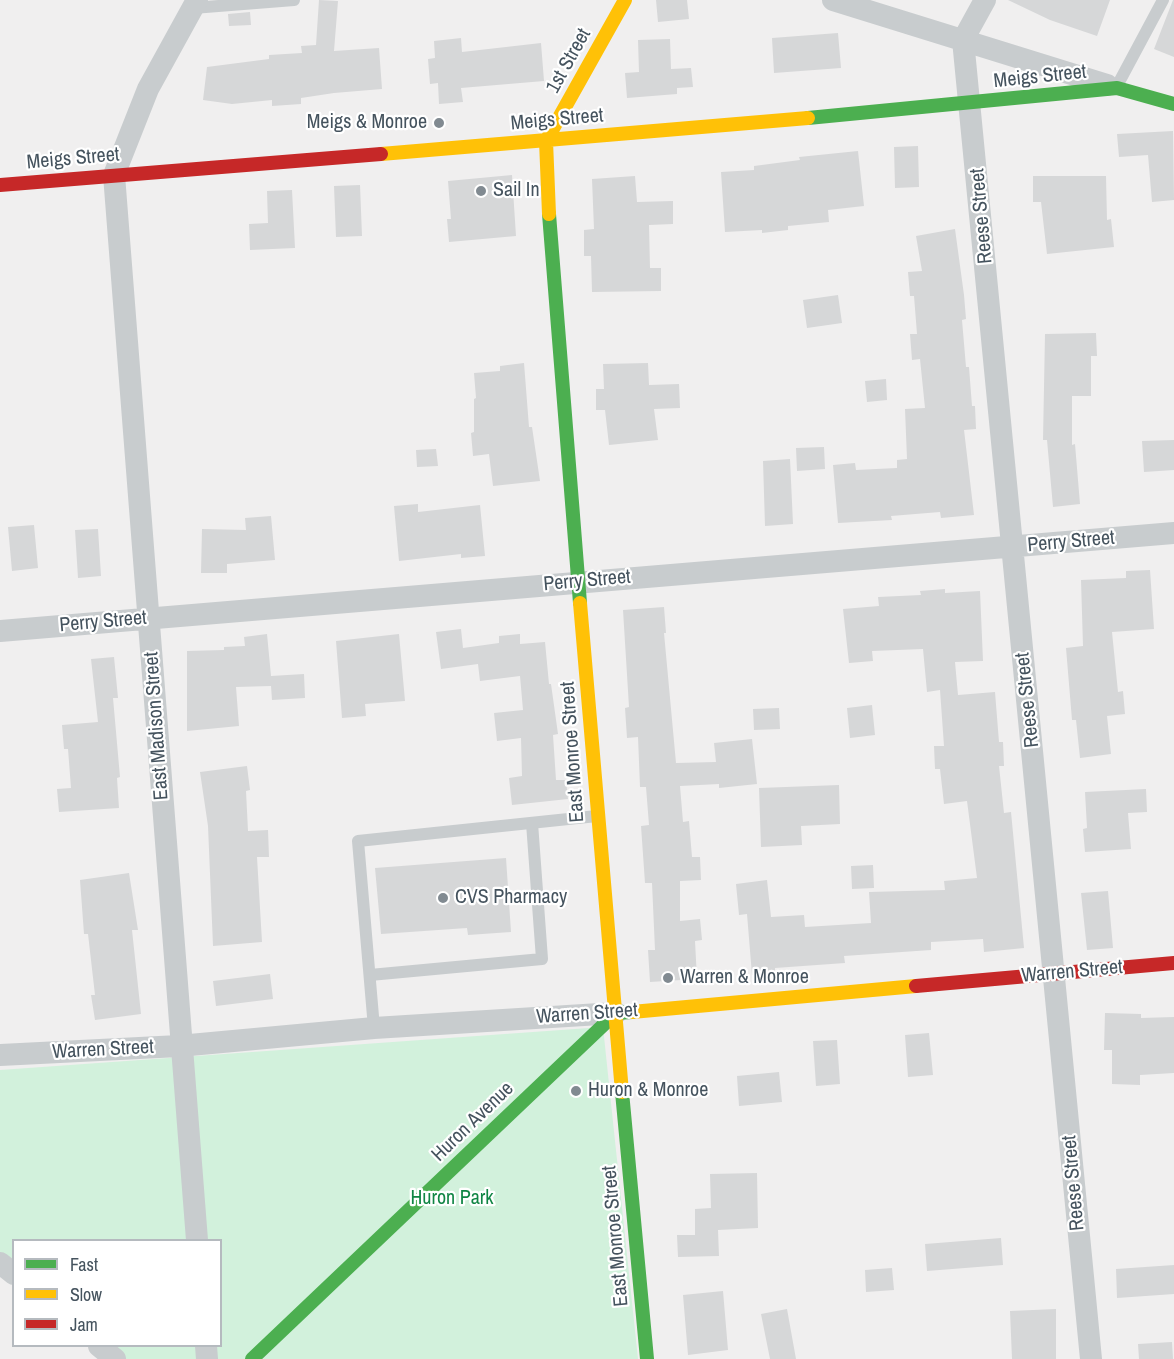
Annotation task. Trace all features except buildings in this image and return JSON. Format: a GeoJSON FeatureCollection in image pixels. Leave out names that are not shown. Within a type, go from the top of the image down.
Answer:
{"type":"FeatureCollection","features":[{"type":"Feature","properties":{"kind":"main road","name":"1st Street"},"geometry":{"type":"LineString","coordinates":[[546,141],[625,0]]}},
{"type":"Feature","properties":{"kind":"main road","name":"Meigs Street"},"geometry":{"type":"LineString","coordinates":[[0,185],[546,141],[971,104],[1117,88]]}},
{"type":"Feature","properties":{"kind":"main road"},"geometry":{"type":"LineString","coordinates":[[1117,88],[1174,104]]}},
{"type":"Feature","properties":{"kind":"main road","name":"East Monroe Street"},"geometry":{"type":"LineString","coordinates":[[546,141],[546,174],[597,816],[647,1359]]}},
{"type":"Feature","properties":{"kind":"main road","name":"Warren Street"},"geometry":{"type":"LineString","coordinates":[[616,1012],[1174,963]]}},
{"type":"Feature","properties":{"kind":"main road","name":"Huron Avenue"},"geometry":{"type":"LineString","coordinates":[[252,1359],[616,1012]]}},
{"type":"Feature","properties":{"kind":"street"},"geometry":{"type":"LineString","coordinates":[[833,0],[1117,88]]}},
{"type":"Feature","properties":{"kind":"street"},"geometry":{"type":"LineString","coordinates":[[963,40],[985,0]]}},
{"type":"Feature","properties":{"kind":"street"},"geometry":{"type":"LineString","coordinates":[[114,175],[148,89],[195,4]]}},
{"type":"Feature","properties":{"kind":"street","name":"Reese Street"},"geometry":{"type":"LineString","coordinates":[[963,40],[1091,1359]]}},
{"type":"Feature","properties":{"kind":"street","name":"East Madison Street"},"geometry":{"type":"LineString","coordinates":[[114,175],[149,618],[179,1046],[197,1239]]}},
{"type":"Feature","properties":{"kind":"street","name":"Perry Street"},"geometry":{"type":"LineString","coordinates":[[0,631],[1174,533]]}},
{"type":"Feature","properties":{"kind":"street","name":"Warren Street"},"geometry":{"type":"LineString","coordinates":[[0,1055],[179,1046],[374,1028],[616,1012]]}},
{"type":"Feature","properties":{"kind":"street"},"geometry":{"type":"LineString","coordinates":[[0,1263],[12,1272]]}},
{"type":"Feature","properties":{"kind":"street"},"geometry":{"type":"LineString","coordinates":[[100,1347],[115,1359]]}},
{"type":"Feature","properties":{"kind":"lane"},"geometry":{"type":"LineString","coordinates":[[195,4],[294,0]]}},
{"type":"Feature","properties":{"kind":"lane"},"geometry":{"type":"LineString","coordinates":[[1117,88],[1163,0]]}},
{"type":"Feature","properties":{"kind":"lane"},"geometry":{"type":"LineString","coordinates":[[374,1028],[358,841],[597,816]]}},
{"type":"Feature","properties":{"kind":"lane"},"geometry":{"type":"LineString","coordinates":[[370,975],[542,959],[532,823]]}},
{"type":"Feature","properties":{"kind":"green space","name":"Huron Park"},"geometry":{"type":"Polygon","coordinates":[[[603,1027],[638,1359],[120,1359],[105,1347],[222,1347],[222,1239],[12,1239],[12,1263],[0,1252],[0,1070],[603,1027]]]}},
{"type":"Feature","properties":{"kind":"traffic: fast"},"geometry":{"type":"LineString","coordinates":[[808,118],[1117,88],[1174,104]]}},
{"type":"Feature","properties":{"kind":"traffic: fast"},"geometry":{"type":"LineString","coordinates":[[549,214],[580,603]]}},
{"type":"Feature","properties":{"kind":"traffic: fast"},"geometry":{"type":"LineString","coordinates":[[252,1359],[616,1013],[632,1012]]}},
{"type":"Feature","properties":{"kind":"traffic: fast"},"geometry":{"type":"LineString","coordinates":[[622,1092],[647,1359]]}},
{"type":"Feature","properties":{"kind":"traffic: slow"},"geometry":{"type":"LineString","coordinates":[[549,214],[546,141],[625,0]]}},
{"type":"Feature","properties":{"kind":"traffic: slow"},"geometry":{"type":"LineString","coordinates":[[381,154],[808,118]]}},
{"type":"Feature","properties":{"kind":"traffic: slow"},"geometry":{"type":"LineString","coordinates":[[580,603],[622,1092]]}},
{"type":"Feature","properties":{"kind":"traffic: slow"},"geometry":{"type":"LineString","coordinates":[[632,1012],[916,986]]}},
{"type":"Feature","properties":{"kind":"traffic: jam"},"geometry":{"type":"LineString","coordinates":[[0,185],[381,154]]}},
{"type":"Feature","properties":{"kind":"traffic: jam"},"geometry":{"type":"LineString","coordinates":[[916,986],[1174,963]]}},
{"type":"Feature","properties":{"kind":"place","name":"Meigs & Monroe"},"geometry":{"type":"Point","coordinates":[439,123]}},
{"type":"Feature","properties":{"kind":"place","name":"Sail In"},"geometry":{"type":"Point","coordinates":[481,191]}},
{"type":"Feature","properties":{"kind":"place","name":"CVS Pharmacy"},"geometry":{"type":"Point","coordinates":[443,898]}},
{"type":"Feature","properties":{"kind":"place","name":"Warren & Monroe"},"geometry":{"type":"Point","coordinates":[668,978]}},
{"type":"Feature","properties":{"kind":"place","name":"Huron & Monroe"},"geometry":{"type":"Point","coordinates":[576,1091]}}]}
